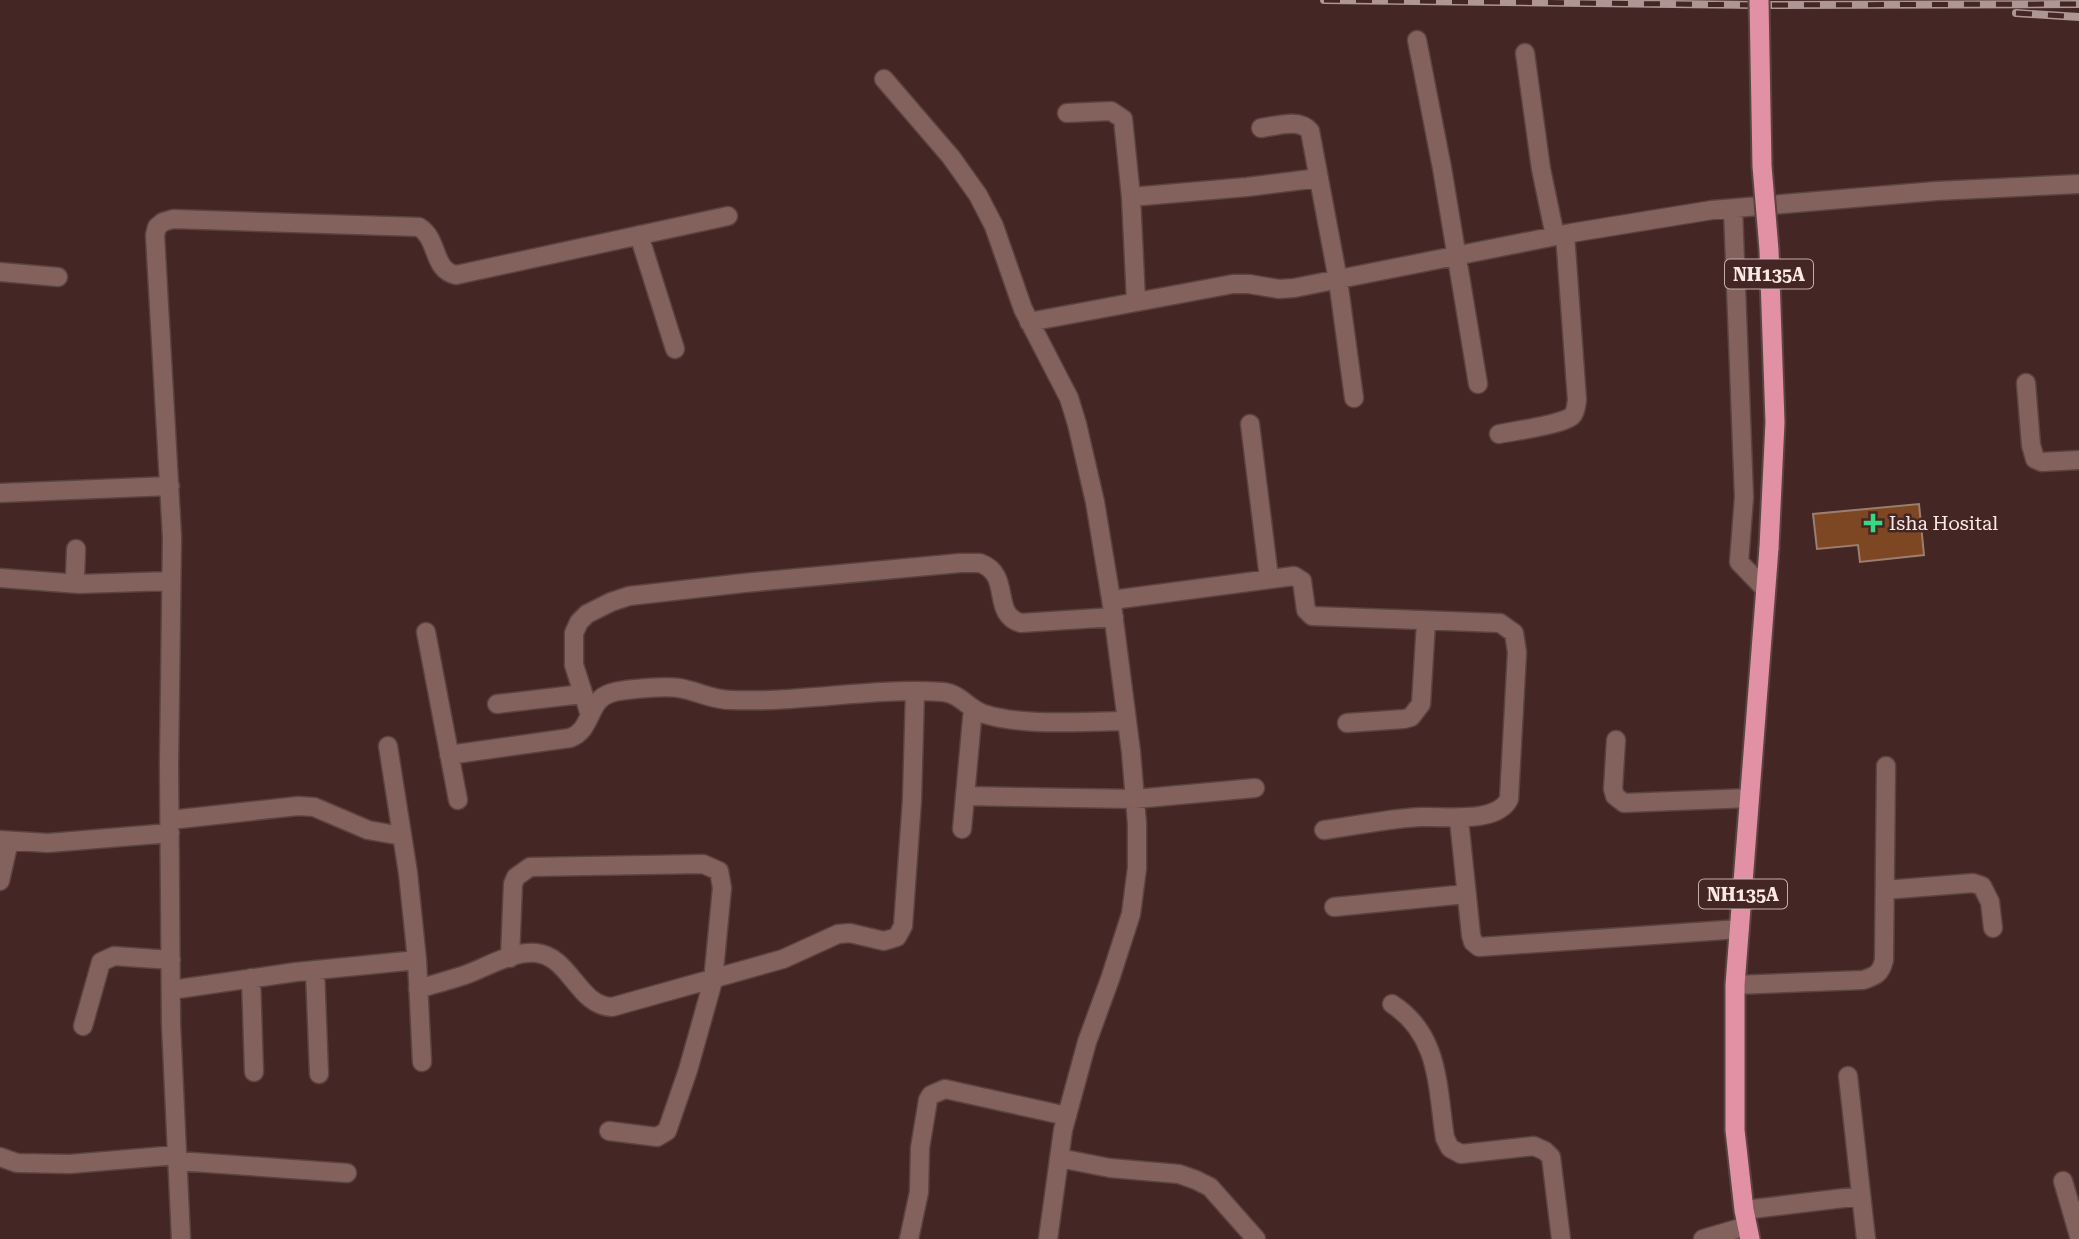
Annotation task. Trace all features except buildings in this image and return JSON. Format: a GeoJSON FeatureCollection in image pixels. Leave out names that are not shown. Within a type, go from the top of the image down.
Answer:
{"type":"FeatureCollection","features":[{"type":"Feature","properties":{"kind":"highway","name":"NH135A"},"geometry":{"type":"LineString","coordinates":[[1747,1225],[1735,1130],[1735,985],[1769,548],[1775,422],[1769,250],[1762,166],[1759,0]]}},
{"type":"Feature","properties":{"kind":"street"},"geometry":{"type":"LineString","coordinates":[[1417,40],[1433,115],[1478,384]]}},
{"type":"Feature","properties":{"kind":"street"},"geometry":{"type":"LineString","coordinates":[[1499,434],[1561,421],[1575,411],[1577,400],[1560,235],[1541,169],[1525,53]]}},
{"type":"Feature","properties":{"kind":"street"},"geometry":{"type":"LineString","coordinates":[[884,79],[951,157],[978,195],[994,226],[1029,322],[1069,398],[1095,502],[1113,609],[1135,799],[1137,868],[1130,914],[1087,1042],[1067,1116],[1048,1239]]}},
{"type":"Feature","properties":{"kind":"street"},"geometry":{"type":"LineString","coordinates":[[1067,113],[1111,111],[1123,119],[1131,197],[1136,301]]}},
{"type":"Feature","properties":{"kind":"street"},"geometry":{"type":"LineString","coordinates":[[1261,128],[1299,123],[1306,125],[1312,139],[1338,280],[1354,398]]}},
{"type":"Feature","properties":{"kind":"street"},"geometry":{"type":"LineString","coordinates":[[1131,197],[1319,178]]}},
{"type":"Feature","properties":{"kind":"street"},"geometry":{"type":"LineString","coordinates":[[1029,322],[1233,284],[1279,289],[1338,280],[1560,235],[1733,209],[1936,191],[2079,184]]}},
{"type":"Feature","properties":{"kind":"street"},"geometry":{"type":"LineString","coordinates":[[1733,209],[1744,497],[1739,562],[1766,590]]}},
{"type":"Feature","properties":{"kind":"street"},"geometry":{"type":"LineString","coordinates":[[181,1239],[171,990],[170,486],[155,259],[157,227],[173,219],[419,227],[432,239],[442,268],[447,273],[456,275],[728,216]]}},
{"type":"Feature","properties":{"kind":"street"},"geometry":{"type":"LineString","coordinates":[[639,235],[675,349]]}},
{"type":"Feature","properties":{"kind":"street"},"geometry":{"type":"LineString","coordinates":[[0,272],[58,277]]}},
{"type":"Feature","properties":{"kind":"street"},"geometry":{"type":"LineString","coordinates":[[2025,383],[2031,445],[2035,459],[2042,462],[2079,460]]}},
{"type":"Feature","properties":{"kind":"street"},"geometry":{"type":"LineString","coordinates":[[1250,424],[1269,578]]}},
{"type":"Feature","properties":{"kind":"street"},"geometry":{"type":"LineString","coordinates":[[0,493],[170,486]]}},
{"type":"Feature","properties":{"kind":"street"},"geometry":{"type":"LineString","coordinates":[[76,549],[75,578],[79,584]]}},
{"type":"Feature","properties":{"kind":"street"},"geometry":{"type":"LineString","coordinates":[[590,715],[574,665],[573,643],[579,622],[599,608],[629,596],[960,562],[980,563],[995,572],[1008,616],[1021,622],[1113,609],[1287,576],[1298,577],[1304,586],[1306,610],[1312,616],[1500,624],[1514,633],[1517,642],[1509,799],[1501,808],[1459,820],[1422,817],[1324,830]]}},
{"type":"Feature","properties":{"kind":"street"},"geometry":{"type":"LineString","coordinates":[[0,578],[79,584],[172,581]]}},
{"type":"Feature","properties":{"kind":"street"},"geometry":{"type":"LineString","coordinates":[[1347,723],[1404,719],[1417,711],[1421,704],[1426,622]]}},
{"type":"Feature","properties":{"kind":"street"},"geometry":{"type":"LineString","coordinates":[[426,632],[458,800]]}},
{"type":"Feature","properties":{"kind":"street"},"geometry":{"type":"LineString","coordinates":[[449,755],[570,738],[583,731],[601,697],[611,692],[668,688],[733,701],[915,692],[956,694],[973,708],[1002,718],[1127,721]]}},
{"type":"Feature","properties":{"kind":"street"},"geometry":{"type":"LineString","coordinates":[[418,989],[510,958],[538,953],[550,958],[564,970],[590,1000],[600,1007],[621,1005],[713,981],[797,954],[838,934],[850,933],[884,941],[897,937],[901,931],[912,800],[915,692]]}},
{"type":"Feature","properties":{"kind":"street"},"geometry":{"type":"LineString","coordinates":[[497,704],[582,694]]}},
{"type":"Feature","properties":{"kind":"street"},"geometry":{"type":"LineString","coordinates":[[962,829],[973,708]]}},
{"type":"Feature","properties":{"kind":"street"},"geometry":{"type":"LineString","coordinates":[[1616,740],[1613,789],[1615,796],[1624,803],[1750,798]]}},
{"type":"Feature","properties":{"kind":"street"},"geometry":{"type":"LineString","coordinates":[[388,746],[417,960],[422,1062]]}},
{"type":"Feature","properties":{"kind":"street"},"geometry":{"type":"LineString","coordinates":[[1735,985],[1863,980],[1875,977],[1882,971],[1886,766]]}},
{"type":"Feature","properties":{"kind":"street"},"geometry":{"type":"LineString","coordinates":[[965,796],[1135,799],[1255,788]]}},
{"type":"Feature","properties":{"kind":"street"},"geometry":{"type":"LineString","coordinates":[[0,881],[4,841],[48,843],[298,806],[314,807],[368,830],[402,836]]}},
{"type":"Feature","properties":{"kind":"street"},"geometry":{"type":"LineString","coordinates":[[1459,820],[1471,935],[1473,942],[1479,947],[1740,929]]}},
{"type":"Feature","properties":{"kind":"street"},"geometry":{"type":"LineString","coordinates":[[510,958],[510,898],[513,884],[523,870],[530,867],[703,864],[719,871],[722,888],[713,981],[688,1070],[667,1131],[657,1137],[609,1131]]}},
{"type":"Feature","properties":{"kind":"street"},"geometry":{"type":"LineString","coordinates":[[1885,890],[1973,883],[1982,886],[1990,902],[1993,928]]}},
{"type":"Feature","properties":{"kind":"street"},"geometry":{"type":"LineString","coordinates":[[1334,907],[1466,894]]}},
{"type":"Feature","properties":{"kind":"street"},"geometry":{"type":"LineString","coordinates":[[83,1026],[101,962],[114,956],[172,960]]}},
{"type":"Feature","properties":{"kind":"street"},"geometry":{"type":"LineString","coordinates":[[171,990],[316,970],[417,960]]}},
{"type":"Feature","properties":{"kind":"street"},"geometry":{"type":"LineString","coordinates":[[316,970],[319,1074]]}},
{"type":"Feature","properties":{"kind":"street"},"geometry":{"type":"LineString","coordinates":[[251,978],[254,1072]]}},
{"type":"Feature","properties":{"kind":"street"},"geometry":{"type":"LineString","coordinates":[[1391,1004],[1413,1020],[1429,1049],[1445,1139],[1450,1148],[1461,1154],[1534,1146],[1551,1157],[1562,1239]]}},
{"type":"Feature","properties":{"kind":"street"},"geometry":{"type":"LineString","coordinates":[[1848,1076],[1867,1239]]}},
{"type":"Feature","properties":{"kind":"street"},"geometry":{"type":"LineString","coordinates":[[909,1239],[919,1192],[920,1148],[930,1095],[945,1090],[1067,1116]]}},
{"type":"Feature","properties":{"kind":"street"},"geometry":{"type":"LineString","coordinates":[[0,1157],[17,1163],[70,1164],[177,1158],[347,1173]]}},
{"type":"Feature","properties":{"kind":"street"},"geometry":{"type":"LineString","coordinates":[[1059,1158],[1110,1168],[1179,1174],[1196,1180],[1210,1187],[1256,1239]]}},
{"type":"Feature","properties":{"kind":"street"},"geometry":{"type":"LineString","coordinates":[[2063,1181],[2079,1236]]}},
{"type":"Feature","properties":{"kind":"street"},"geometry":{"type":"LineString","coordinates":[[1703,1239],[1861,1196]]}},
{"type":"Feature","properties":{"kind":"railway"},"geometry":{"type":"LineString","coordinates":[[1324,0],[1758,5],[2079,4]]}},
{"type":"Feature","properties":{"kind":"railway"},"geometry":{"type":"LineString","coordinates":[[2016,13],[2079,17]]}},
{"type":"Feature","properties":{"kind":"place","name":"Isha Hosital"},"geometry":{"type":"Point","coordinates":[1873,523]}}]}
